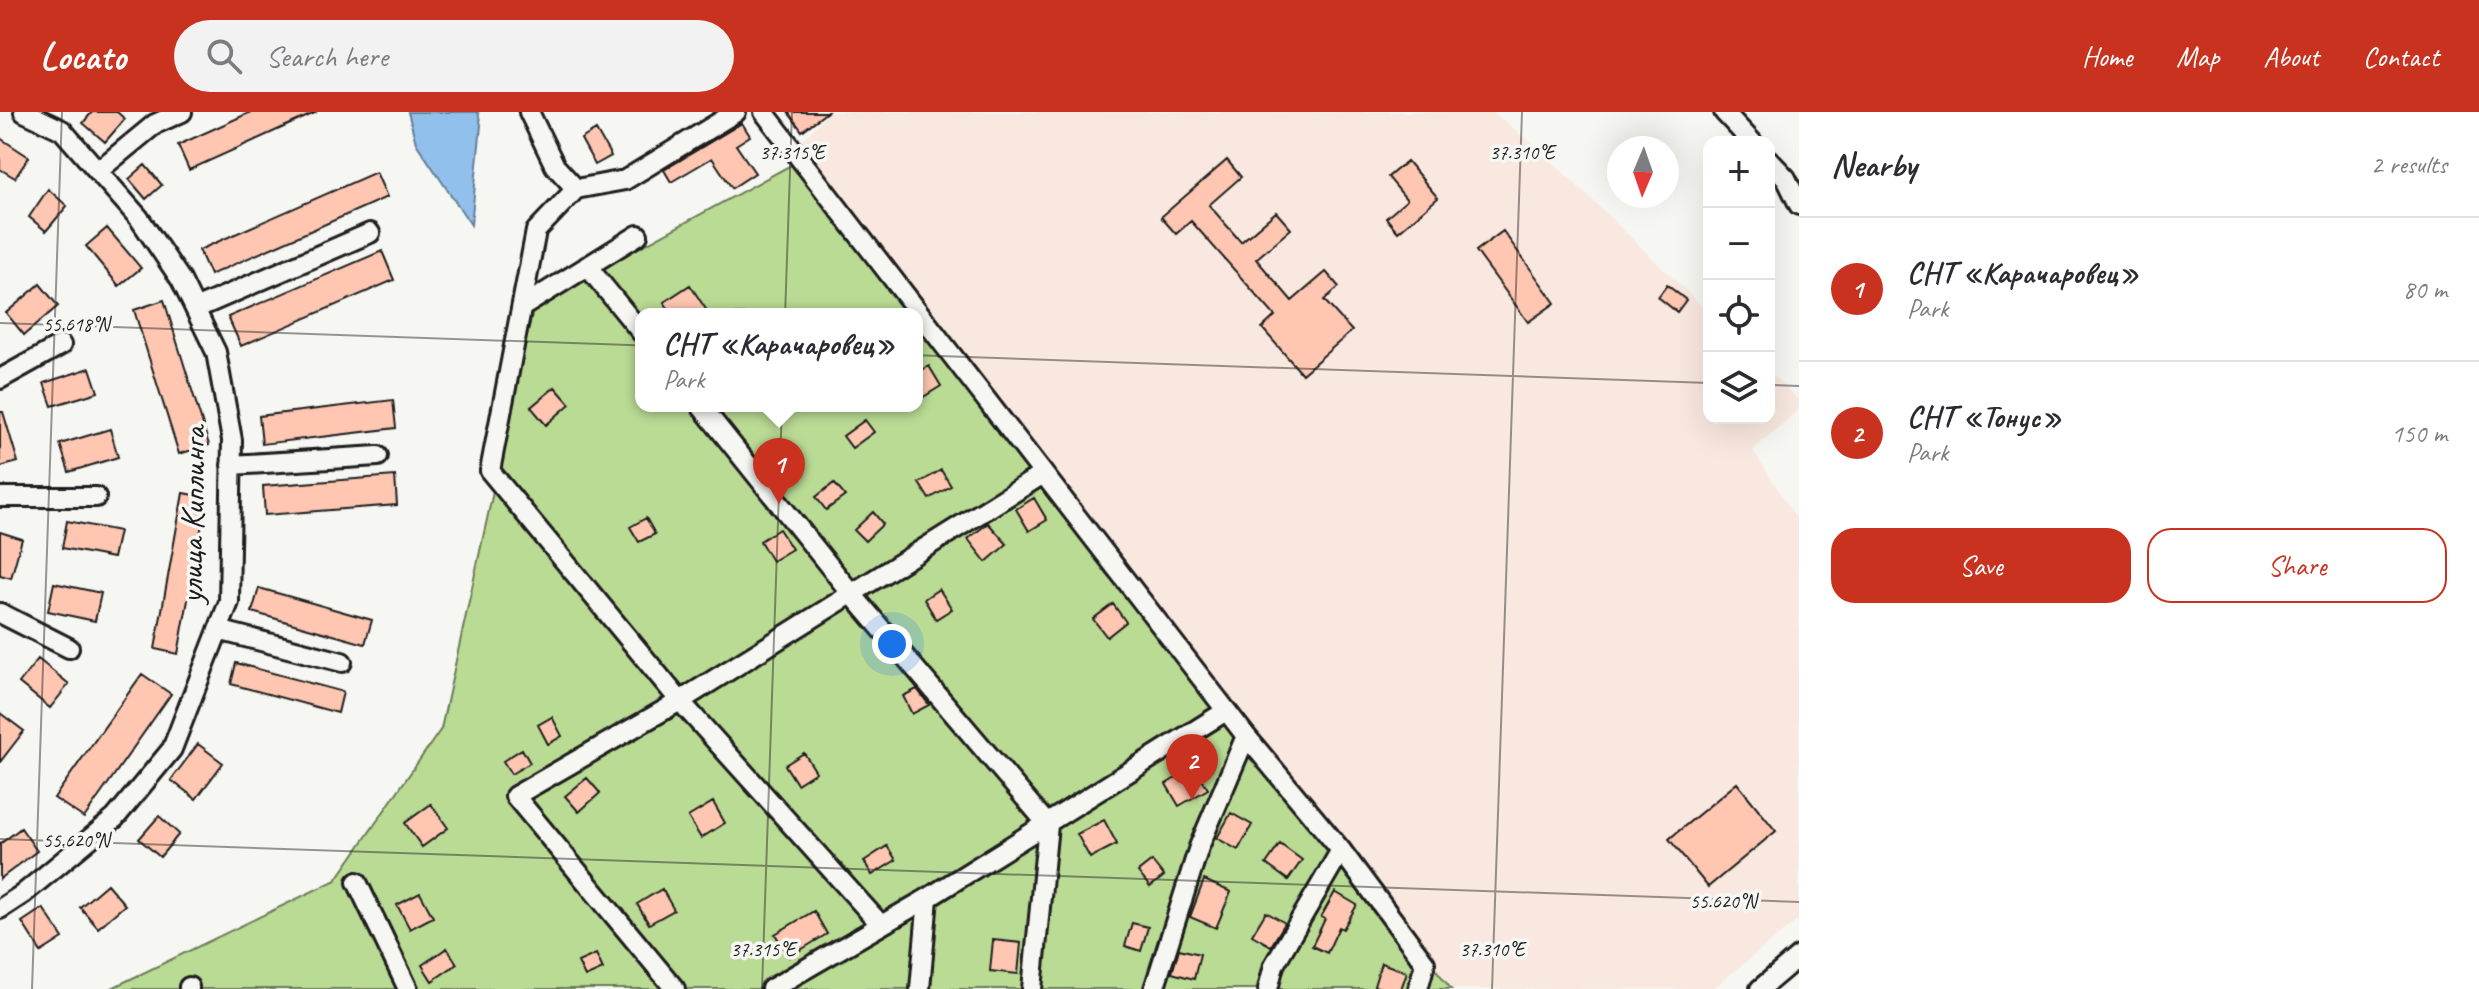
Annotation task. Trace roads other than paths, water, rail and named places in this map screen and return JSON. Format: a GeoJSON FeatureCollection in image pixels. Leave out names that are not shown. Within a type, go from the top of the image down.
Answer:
{"type":"FeatureCollection","features":[{"type":"Feature","properties":{"kind":"street","name":"улица Киплинга"},"geometry":{"type":"LineString","coordinates":[[0,909],[23,894],[115,818],[172,749],[229,602],[232,440],[216,352],[181,280],[139,218],[62,130],[24,112]]}},
{"type":"Feature","properties":{"kind":"street"},"geometry":{"type":"LineString","coordinates":[[98,171],[155,124],[182,112]]}},
{"type":"Feature","properties":{"kind":"street"},"geometry":{"type":"LineString","coordinates":[[529,112],[555,166],[576,189]]}},
{"type":"Feature","properties":{"kind":"street"},"geometry":{"type":"LineString","coordinates":[[736,112],[625,180],[576,189],[536,231],[490,471],[680,701],[881,925]]}},
{"type":"Feature","properties":{"kind":"street"},"geometry":{"type":"LineString","coordinates":[[764,112],[915,308]]}},
{"type":"Feature","properties":{"kind":"street"},"geometry":{"type":"LineString","coordinates":[[1724,112],[1746,136]]}},
{"type":"Feature","properties":{"kind":"street"},"geometry":{"type":"LineString","coordinates":[[1792,172],[1799,205]]}},
{"type":"Feature","properties":{"kind":"street"},"geometry":{"type":"LineString","coordinates":[[195,309],[370,233]]}},
{"type":"Feature","properties":{"kind":"street"},"geometry":{"type":"LineString","coordinates":[[522,307],[638,235]]}},
{"type":"Feature","properties":{"kind":"street"},"geometry":{"type":"LineString","coordinates":[[587,266],[635,325]]}},
{"type":"Feature","properties":{"kind":"street"},"geometry":{"type":"LineString","coordinates":[[923,318],[1226,711],[1341,850],[1425,963],[1418,989]]}},
{"type":"Feature","properties":{"kind":"street"},"geometry":{"type":"LineString","coordinates":[[0,379],[61,345]]}},
{"type":"Feature","properties":{"kind":"street"},"geometry":{"type":"LineString","coordinates":[[706,412],[851,593],[1048,825],[1032,989]]}},
{"type":"Feature","properties":{"kind":"street"},"geometry":{"type":"LineString","coordinates":[[231,465],[378,456]]}},
{"type":"Feature","properties":{"kind":"street"},"geometry":{"type":"LineString","coordinates":[[675,989],[515,796],[680,701],[1043,474]]}},
{"type":"Feature","properties":{"kind":"street"},"geometry":{"type":"LineString","coordinates":[[0,497],[96,497]]}},
{"type":"Feature","properties":{"kind":"street"},"geometry":{"type":"LineString","coordinates":[[0,613],[69,648]]}},
{"type":"Feature","properties":{"kind":"street"},"geometry":{"type":"LineString","coordinates":[[218,630],[342,662]]}},
{"type":"Feature","properties":{"kind":"street"},"geometry":{"type":"LineString","coordinates":[[771,989],[1048,825],[1226,711]]}},
{"type":"Feature","properties":{"kind":"street"},"geometry":{"type":"LineString","coordinates":[[1154,989],[1199,847],[1246,736]]}},
{"type":"Feature","properties":{"kind":"street"},"geometry":{"type":"LineString","coordinates":[[1268,989],[1274,965],[1341,850]]}},
{"type":"Feature","properties":{"kind":"street"},"geometry":{"type":"LineString","coordinates":[[357,882],[408,989]]}},
{"type":"Feature","properties":{"kind":"street"},"geometry":{"type":"LineString","coordinates":[[920,989],[928,898]]}},
{"type":"Feature","properties":{"kind":"street"},"geometry":{"type":"LineString","coordinates":[[1760,989],[1799,956]]}},
{"type":"Feature","properties":{"kind":"water"},"geometry":{"type":"Polygon","coordinates":[[[408,112],[478,112],[481,125],[471,225],[416,143],[408,112]]]}},
{"type":"Feature","properties":{"kind":"place","name":"СНТ «Карачаровец»"},"geometry":{"type":"Point","coordinates":[779,504]}},
{"type":"Feature","properties":{"kind":"place","name":"СНТ «Тонус»"},"geometry":{"type":"Point","coordinates":[1192,800]}}]}
